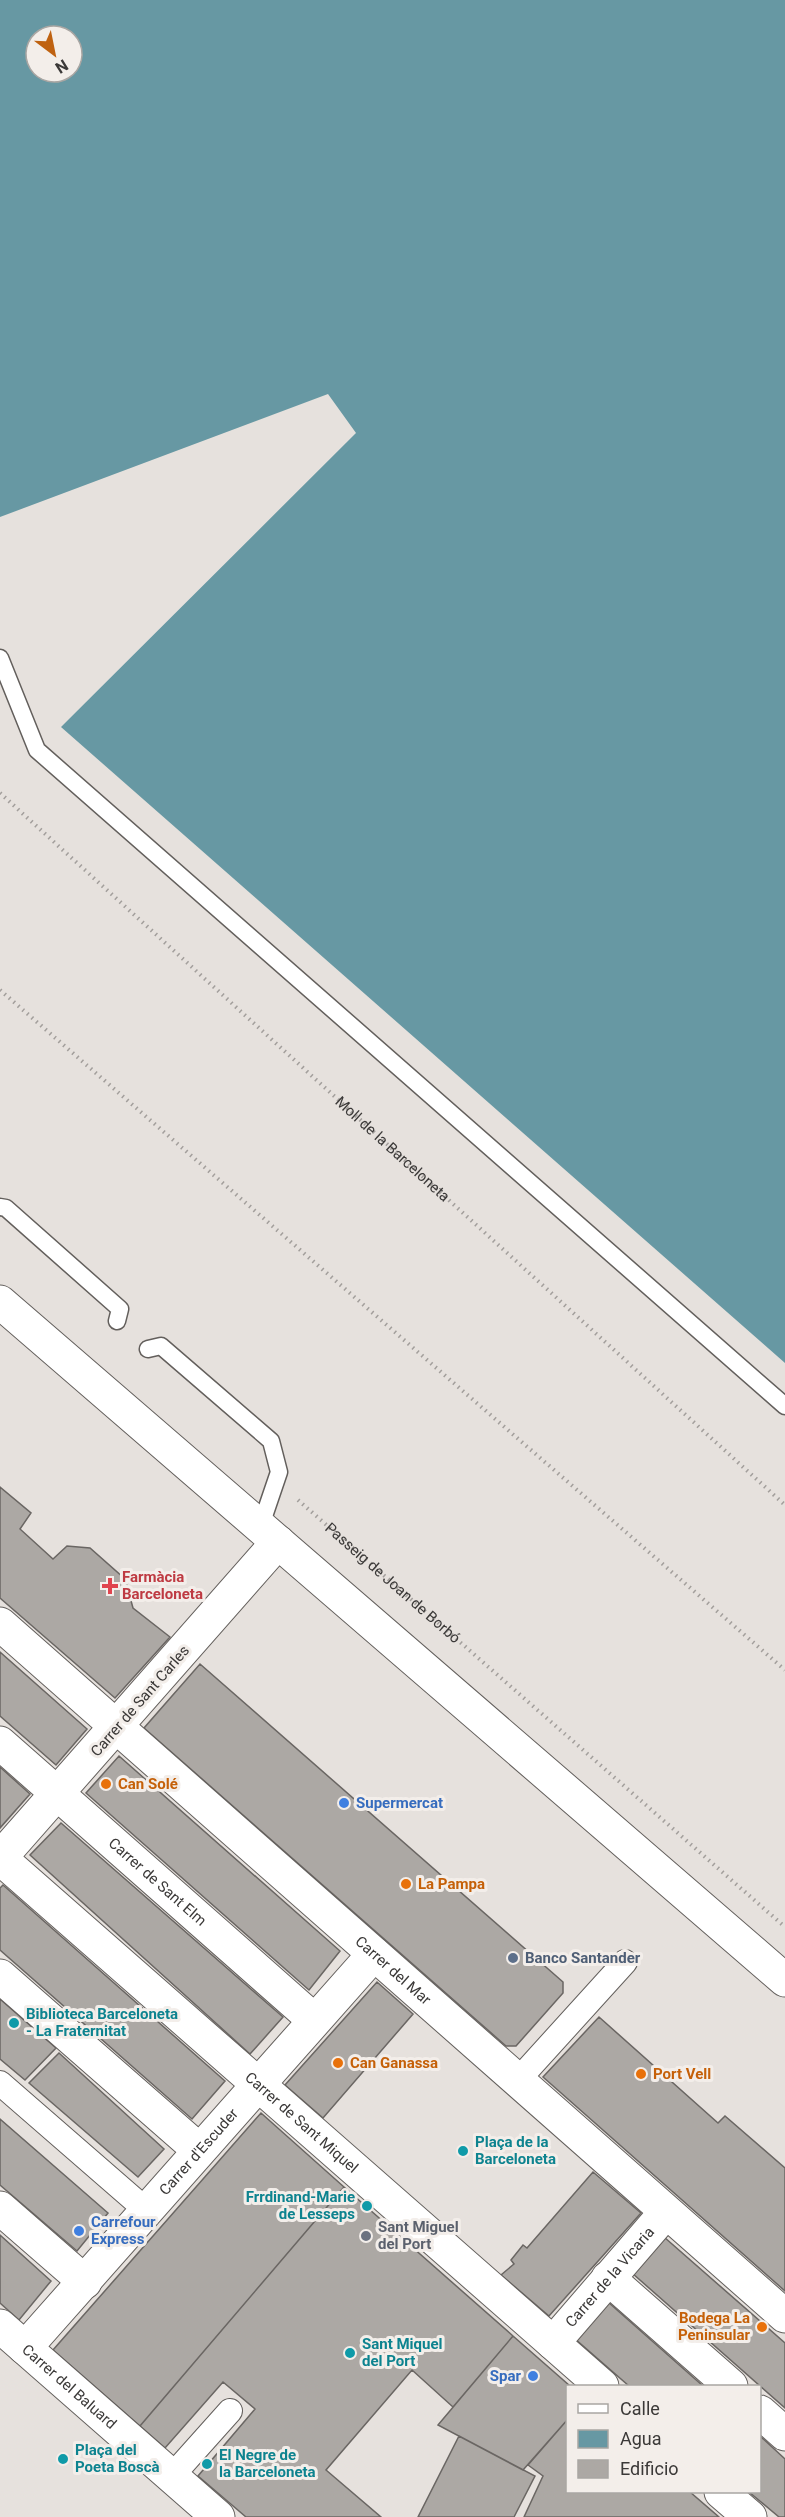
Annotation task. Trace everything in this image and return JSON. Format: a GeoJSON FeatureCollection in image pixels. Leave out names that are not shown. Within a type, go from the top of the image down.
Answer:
{"type":"FeatureCollection","features":[{"type":"Feature","properties":{"kind":"street"},"geometry":{"type":"LineString","coordinates":[[0,1302],[785,1980]]}},
{"type":"Feature","properties":{"kind":"street","name":"Carrer de Sant Carles"},"geometry":{"type":"LineString","coordinates":[[0,1858],[116,1728],[269,1535]]}},
{"type":"Feature","properties":{"kind":"street","name":"Carrer del Mar"},"geometry":{"type":"LineString","coordinates":[[0,1624],[785,2316]]}},
{"type":"Feature","properties":{"kind":"street","name":"Carrer de Sant Elm"},"geometry":{"type":"LineString","coordinates":[[0,1743],[314,2020]]}},
{"type":"Feature","properties":{"kind":"street","name":"Carrer de Sant Miquel"},"geometry":{"type":"LineString","coordinates":[[0,1858],[601,2385]]}},
{"type":"Feature","properties":{"kind":"street","name":"Carrer d'Escuder"},"geometry":{"type":"LineString","coordinates":[[25,2348],[374,1954]]}},
{"type":"Feature","properties":{"kind":"street"},"geometry":{"type":"LineString","coordinates":[[528,2069],[625,1962]]}},
{"type":"Feature","properties":{"kind":"street"},"geometry":{"type":"LineString","coordinates":[[0,1976],[199,2150]]}},
{"type":"Feature","properties":{"kind":"street"},"geometry":{"type":"LineString","coordinates":[[0,2083],[146,2210]]}},
{"type":"Feature","properties":{"kind":"street"},"geometry":{"type":"LineString","coordinates":[[0,2208],[85,2282]]}},
{"type":"Feature","properties":{"kind":"street","name":"Carrer de la Vicaria"},"geometry":{"type":"LineString","coordinates":[[552,2343],[666,2212]]}},
{"type":"Feature","properties":{"kind":"street"},"geometry":{"type":"LineString","coordinates":[[608,2278],[730,2385]]}},
{"type":"Feature","properties":{"kind":"street","name":"Carrer del Baluard"},"geometry":{"type":"LineString","coordinates":[[0,2326],[218,2517]]}},
{"type":"Feature","properties":{"kind":"street"},"geometry":{"type":"LineString","coordinates":[[171,2477],[230,2411]]}},
{"type":"Feature","properties":{"kind":"street"},"geometry":{"type":"LineString","coordinates":[[761,2414],[785,2434]]}},
{"type":"Feature","properties":{"kind":"street"},"geometry":{"type":"LineString","coordinates":[[722,2493],[750,2517]]}},
{"type":"Feature","properties":{"kind":"lane"},"geometry":{"type":"LineString","coordinates":[[0,658],[38,750],[785,1406]]}},
{"type":"Feature","properties":{"kind":"lane"},"geometry":{"type":"LineString","coordinates":[[0,1207],[6,1208],[120,1309],[117,1321]]}},
{"type":"Feature","properties":{"kind":"lane"},"geometry":{"type":"LineString","coordinates":[[148,1349],[161,1346],[271,1441],[278,1465],[269,1535]]}},
{"type":"Feature","properties":{"kind":"path","name":"Moll de la Barceloneta"},"geometry":{"type":"LineString","coordinates":[[0,793],[785,1505]]}},
{"type":"Feature","properties":{"kind":"path"},"geometry":{"type":"LineString","coordinates":[[0,990],[785,1670]]}},
{"type":"Feature","properties":{"kind":"path","name":"Passeig de Joan de Borbó"},"geometry":{"type":"LineString","coordinates":[[277,1481],[785,1927]]}},
{"type":"Feature","properties":{"kind":"water"},"geometry":{"type":"Polygon","coordinates":[[[0,0],[785,0],[785,1363],[61,727],[356,433],[328,394],[0,517],[0,0]]]}},
{"type":"Feature","properties":{"kind":"building"},"geometry":{"type":"Polygon","coordinates":[[[0,1487],[31,1513],[20,1529],[53,1559],[67,1546],[90,1548],[125,1579],[133,1608],[170,1637],[115,1698],[0,1598],[0,1487]]]}},
{"type":"Feature","properties":{"kind":"building"},"geometry":{"type":"Polygon","coordinates":[[[0,1652],[87,1729],[56,1765],[0,1716],[0,1652]]]}},
{"type":"Feature","properties":{"kind":"building"},"geometry":{"type":"Polygon","coordinates":[[[200,1664],[563,1982],[563,1993],[516,2046],[506,2046],[144,1728],[200,1664]]]}},
{"type":"Feature","properties":{"kind":"building"},"geometry":{"type":"Polygon","coordinates":[[[119,1756],[340,1951],[309,1990],[86,1793],[119,1756]]]}},
{"type":"Feature","properties":{"kind":"building"},"geometry":{"type":"Polygon","coordinates":[[[0,1767],[30,1794],[0,1828],[0,1767]]]}},
{"type":"Feature","properties":{"kind":"building"},"geometry":{"type":"Polygon","coordinates":[[[61,1823],[283,2017],[250,2054],[30,1855],[61,1823]]]}},
{"type":"Feature","properties":{"kind":"building"},"geometry":{"type":"Polygon","coordinates":[[[3,1885],[225,2081],[192,2119],[0,1950],[0,1888],[3,1885]]]}},
{"type":"Feature","properties":{"kind":"building"},"geometry":{"type":"Polygon","coordinates":[[[377,1982],[413,2014],[323,2118],[285,2085],[377,1982]]]}},
{"type":"Feature","properties":{"kind":"building","name":"Biblioteca Barceloneta - La Fraternitat"},"geometry":{"type":"Polygon","coordinates":[[[0,1999],[56,2048],[25,2080],[0,2059],[0,1999]]]}},
{"type":"Feature","properties":{"kind":"building"},"geometry":{"type":"Polygon","coordinates":[[[599,2017],[718,2123],[725,2116],[785,2168],[785,2291],[543,2077],[599,2017]]]}},
{"type":"Feature","properties":{"kind":"building"},"geometry":{"type":"Polygon","coordinates":[[[59,2053],[164,2149],[138,2177],[29,2083],[59,2053]]]}},
{"type":"Feature","properties":{"kind":"building"},"geometry":{"type":"Polygon","coordinates":[[[261,2113],[344,2187],[140,2426],[53,2350],[261,2113]]]}},
{"type":"Feature","properties":{"kind":"building"},"geometry":{"type":"Polygon","coordinates":[[[0,2119],[108,2213],[77,2251],[0,2185],[0,2119]]]}},
{"type":"Feature","properties":{"kind":"building"},"geometry":{"type":"Polygon","coordinates":[[[593,2172],[641,2213],[549,2316],[501,2275],[514,2264],[511,2260],[523,2245],[527,2248],[593,2172]]]}},
{"type":"Feature","properties":{"kind":"building","name":"Sant Miquel del Port"},"geometry":{"type":"Polygon","coordinates":[[[344,2187],[513,2336],[453,2407],[412,2370],[326,2470],[381,2517],[246,2517],[198,2476],[255,2409],[223,2382],[165,2448],[140,2426],[344,2187]]]}},
{"type":"Feature","properties":{"kind":"building"},"geometry":{"type":"Polygon","coordinates":[[[0,2235],[51,2281],[19,2320],[0,2303],[0,2235]]]}},
{"type":"Feature","properties":{"kind":"building"},"geometry":{"type":"Polygon","coordinates":[[[664,2237],[785,2343],[785,2408],[761,2385],[632,2273],[664,2237]]]}},
{"type":"Feature","properties":{"kind":"building"},"geometry":{"type":"Polygon","coordinates":[[[608,2302],[702,2385],[628,2385],[574,2338],[608,2302]]]}},
{"type":"Feature","properties":{"kind":"building"},"geometry":{"type":"Polygon","coordinates":[[[513,2336],[569,2385],[566,2385],[566,2421],[523,2470],[438,2425],[513,2336]]]}},
{"type":"Feature","properties":{"kind":"building"},"geometry":{"type":"Polygon","coordinates":[[[566,2421],[566,2493],[691,2493],[719,2517],[524,2517],[543,2476],[528,2465],[566,2421]]]}},
{"type":"Feature","properties":{"kind":"building"},"geometry":{"type":"Polygon","coordinates":[[[459,2436],[535,2476],[514,2517],[418,2517],[459,2436]]]}},
{"type":"Feature","properties":{"kind":"building"},"geometry":{"type":"Polygon","coordinates":[[[761,2437],[785,2459],[785,2517],[779,2517],[750,2493],[761,2493],[761,2437]]]}},
{"type":"Feature","properties":{"kind":"place","name":"Farmàcia Barceloneta"},"geometry":{"type":"Point","coordinates":[110,1586]}},
{"type":"Feature","properties":{"kind":"place","name":"Can Solé"},"geometry":{"type":"Point","coordinates":[106,1784]}},
{"type":"Feature","properties":{"kind":"place","name":"Supermercat"},"geometry":{"type":"Point","coordinates":[344,1803]}},
{"type":"Feature","properties":{"kind":"place","name":"La Pampa"},"geometry":{"type":"Point","coordinates":[406,1884]}},
{"type":"Feature","properties":{"kind":"place","name":"Banco Santander"},"geometry":{"type":"Point","coordinates":[513,1958]}},
{"type":"Feature","properties":{"kind":"place","name":"Biblioteca Barceloneta - La Fraternitat"},"geometry":{"type":"Point","coordinates":[14,2023]}},
{"type":"Feature","properties":{"kind":"place","name":"Can Ganassa"},"geometry":{"type":"Point","coordinates":[338,2063]}},
{"type":"Feature","properties":{"kind":"place","name":"Port Vell"},"geometry":{"type":"Point","coordinates":[641,2074]}},
{"type":"Feature","properties":{"kind":"place","name":"Plaça de la Barceloneta"},"geometry":{"type":"Point","coordinates":[463,2151]}},
{"type":"Feature","properties":{"kind":"place","name":"Frrdinand-Marie de Lesseps"},"geometry":{"type":"Point","coordinates":[367,2206]}},
{"type":"Feature","properties":{"kind":"place","name":"Carrefour Express"},"geometry":{"type":"Point","coordinates":[79,2231]}},
{"type":"Feature","properties":{"kind":"place","name":"Sant Miguel del Port"},"geometry":{"type":"Point","coordinates":[366,2236]}},
{"type":"Feature","properties":{"kind":"place","name":"Bodega La Peninsular"},"geometry":{"type":"Point","coordinates":[762,2327]}},
{"type":"Feature","properties":{"kind":"place","name":"Sant Miquel del Port"},"geometry":{"type":"Point","coordinates":[350,2353]}},
{"type":"Feature","properties":{"kind":"place","name":"Spar"},"geometry":{"type":"Point","coordinates":[533,2376]}},
{"type":"Feature","properties":{"kind":"place","name":"Plaça del Poeta Boscà"},"geometry":{"type":"Point","coordinates":[63,2459]}},
{"type":"Feature","properties":{"kind":"place","name":"El Negre de la Barceloneta"},"geometry":{"type":"Point","coordinates":[207,2464]}}]}
